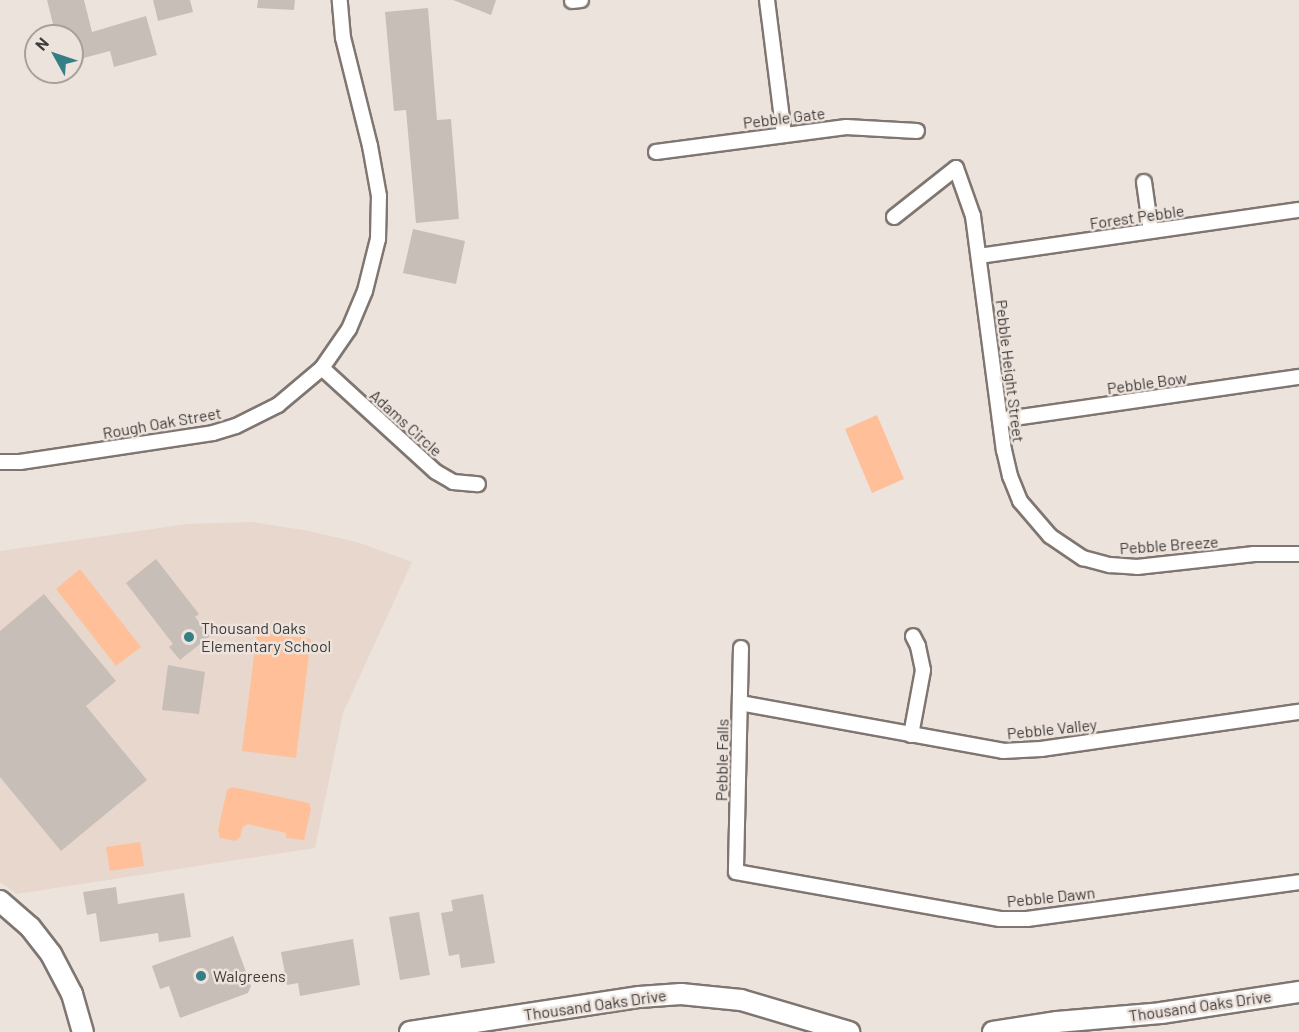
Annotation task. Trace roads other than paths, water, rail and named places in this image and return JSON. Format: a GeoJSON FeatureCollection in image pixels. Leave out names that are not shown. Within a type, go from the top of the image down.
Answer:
{"type":"FeatureCollection","features":[{"type":"Feature","properties":{"kind":"main road"},"geometry":{"type":"LineString","coordinates":[[0,901],[30,927],[51,954],[72,994],[82,1032]]}},
{"type":"Feature","properties":{"kind":"main road","name":"Thousand Oaks Drive"},"geometry":{"type":"LineString","coordinates":[[993,1032],[1057,1022],[1161,1012],[1299,992]]}},
{"type":"Feature","properties":{"kind":"main road","name":"Thousand Oaks Drive"},"geometry":{"type":"LineString","coordinates":[[410,1032],[639,997],[681,994],[741,1000],[849,1032]]}},
{"type":"Feature","properties":{"kind":"street","name":"Rough Oak Street"},"geometry":{"type":"LineString","coordinates":[[0,462],[20,462],[213,433],[258,416],[278,405],[322,368],[349,328],[361,301],[372,268],[378,239],[379,196],[370,146],[343,38],[340,0]]}},
{"type":"Feature","properties":{"kind":"street"},"geometry":{"type":"LineString","coordinates":[[766,0],[784,135]]}},
{"type":"Feature","properties":{"kind":"street","name":"Pebble Gate"},"geometry":{"type":"LineString","coordinates":[[656,152],[870,126],[917,131]]}},
{"type":"Feature","properties":{"kind":"street","name":"Pebble Height Street"},"geometry":{"type":"LineString","coordinates":[[894,217],[956,168],[968,198],[979,256],[1000,420],[1010,476],[1020,501],[1050,536]]}},
{"type":"Feature","properties":{"kind":"street"},"geometry":{"type":"LineString","coordinates":[[1144,182],[1151,231]]}},
{"type":"Feature","properties":{"kind":"street","name":"Forest Pebble"},"geometry":{"type":"LineString","coordinates":[[979,256],[1299,210]]}},
{"type":"Feature","properties":{"kind":"street","name":"Adams Circle"},"geometry":{"type":"LineString","coordinates":[[322,368],[436,472],[453,482],[478,484]]}},
{"type":"Feature","properties":{"kind":"street","name":"Pebble Bow"},"geometry":{"type":"LineString","coordinates":[[1000,420],[1299,377]]}},
{"type":"Feature","properties":{"kind":"street","name":"Pebble Breeze"},"geometry":{"type":"LineString","coordinates":[[1050,536],[1083,558],[1110,565],[1137,567],[1254,554],[1299,554]]}},
{"type":"Feature","properties":{"kind":"street"},"geometry":{"type":"LineString","coordinates":[[911,735],[923,670],[918,646],[913,636]]}},
{"type":"Feature","properties":{"kind":"street","name":"Pebble Falls"},"geometry":{"type":"LineString","coordinates":[[736,872],[741,648]]}},
{"type":"Feature","properties":{"kind":"street","name":"Pebble Valley"},"geometry":{"type":"LineString","coordinates":[[740,703],[1004,751],[1041,749],[1299,712]]}},
{"type":"Feature","properties":{"kind":"street","name":"Pebble Dawn"},"geometry":{"type":"LineString","coordinates":[[736,872],[1000,919],[1027,919],[1299,882]]}},
{"type":"Feature","properties":{"kind":"place","name":"Thousand Oaks Elementary School"},"geometry":{"type":"Point","coordinates":[189,637]}},
{"type":"Feature","properties":{"kind":"place","name":"Walgreens"},"geometry":{"type":"Point","coordinates":[201,976]}}]}
